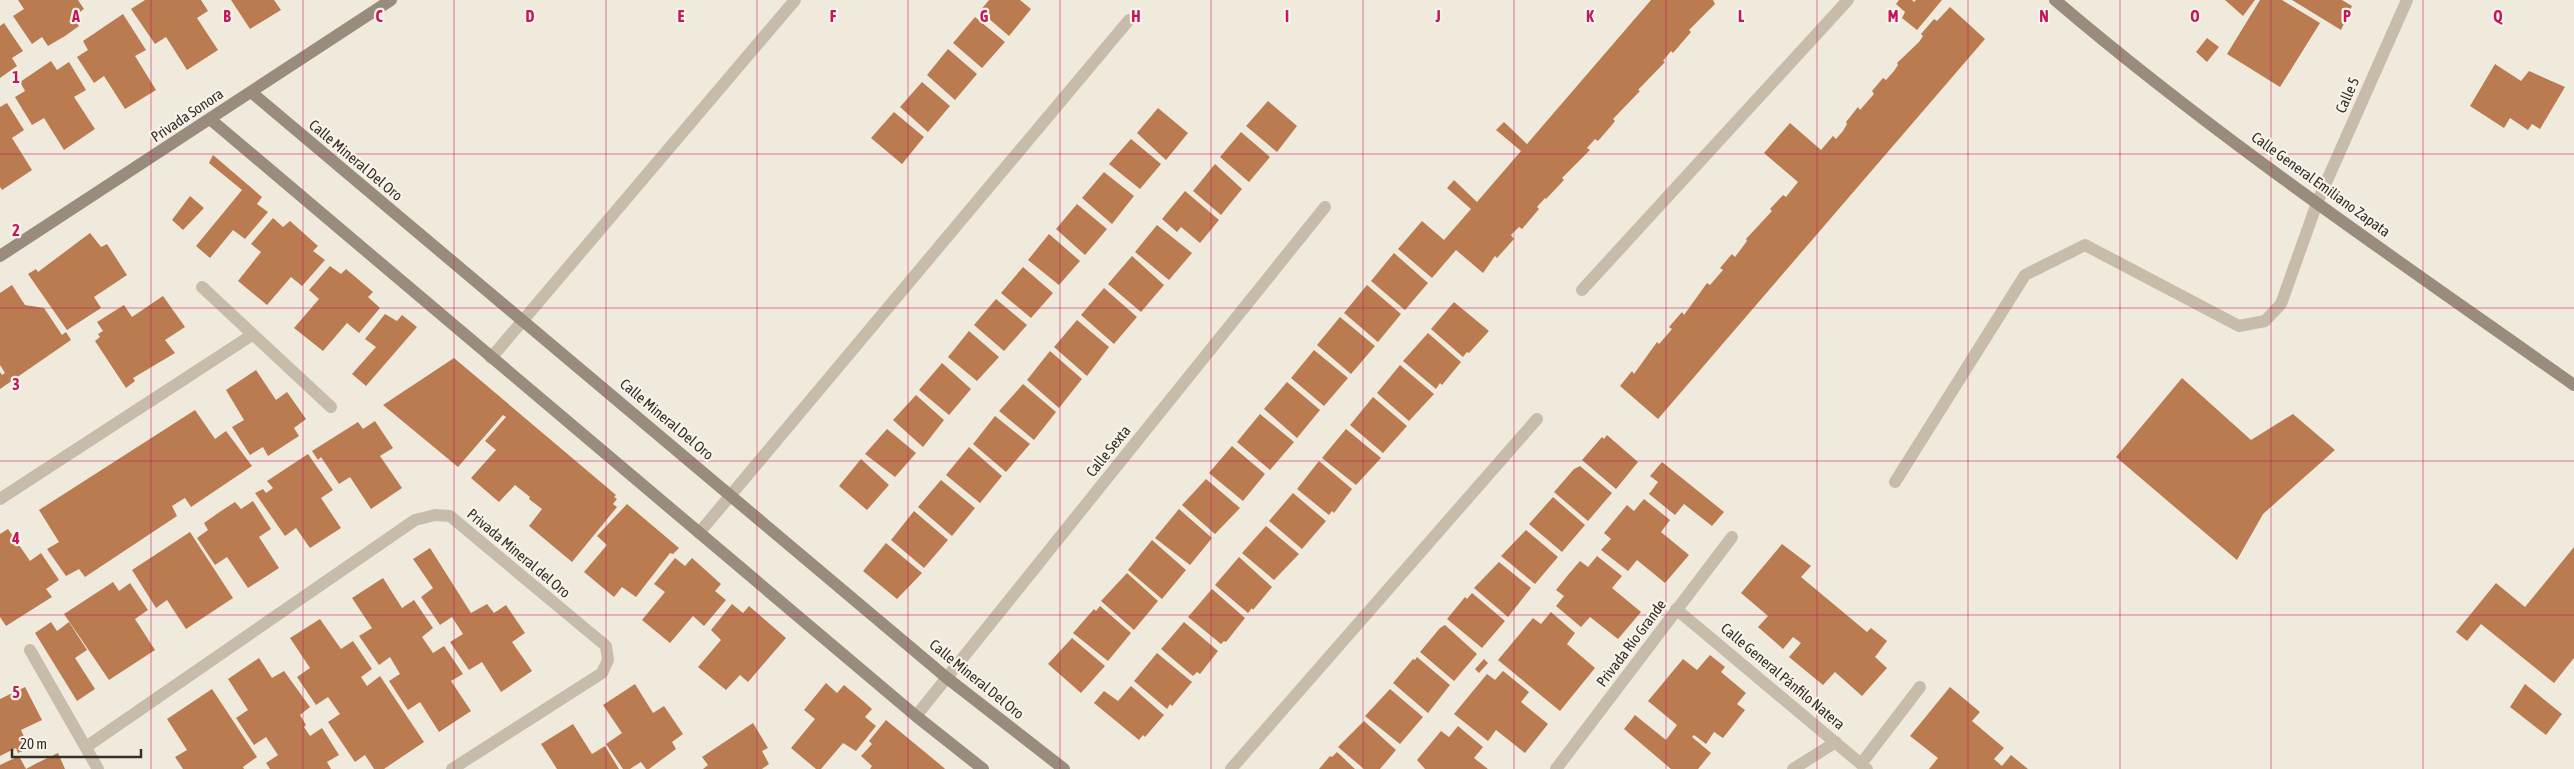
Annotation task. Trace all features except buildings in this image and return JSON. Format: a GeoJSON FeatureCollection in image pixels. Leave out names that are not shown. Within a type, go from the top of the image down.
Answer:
{"type":"FeatureCollection","features":[{"type":"Feature","properties":{"kind":"street","name":"Privada Sonora"},"geometry":{"type":"LineString","coordinates":[[0,256],[391,0]]}},
{"type":"Feature","properties":{"kind":"street"},"geometry":{"type":"LineString","coordinates":[[491,358],[795,0]]}},
{"type":"Feature","properties":{"kind":"street"},"geometry":{"type":"LineString","coordinates":[[1582,290],[1848,0]]}},
{"type":"Feature","properties":{"kind":"street","name":"Calle General Emiliano Zapata"},"geometry":{"type":"LineString","coordinates":[[2055,0],[2127,61],[2317,203],[2574,385]]}},
{"type":"Feature","properties":{"kind":"street","name":"Calle 5"},"geometry":{"type":"LineString","coordinates":[[1896,482],[2025,275],[2085,245],[2239,326],[2265,321],[2281,304],[2317,203],[2407,0]]}},
{"type":"Feature","properties":{"kind":"street"},"geometry":{"type":"LineString","coordinates":[[699,533],[1129,20]]}},
{"type":"Feature","properties":{"kind":"street","name":"Calle Mineral Del Oro"},"geometry":{"type":"LineString","coordinates":[[250,92],[732,495],[947,678],[1064,769]]}},
{"type":"Feature","properties":{"kind":"street"},"geometry":{"type":"LineString","coordinates":[[210,119],[916,716],[983,769]]}},
{"type":"Feature","properties":{"kind":"street","name":"Calle Sexta"},"geometry":{"type":"LineString","coordinates":[[916,716],[1325,207]]}},
{"type":"Feature","properties":{"kind":"street"},"geometry":{"type":"LineString","coordinates":[[202,287],[330,407]]}},
{"type":"Feature","properties":{"kind":"street"},"geometry":{"type":"LineString","coordinates":[[0,498],[252,335]]}},
{"type":"Feature","properties":{"kind":"street"},"geometry":{"type":"LineString","coordinates":[[1231,769],[1537,419]]}},
{"type":"Feature","properties":{"kind":"street","name":"Privada Mineral del Oro"},"geometry":{"type":"LineString","coordinates":[[86,747],[415,520],[435,515],[450,516],[606,646],[608,660],[602,673],[452,769]]}},
{"type":"Feature","properties":{"kind":"street","name":"Privada Río Grande"},"geometry":{"type":"LineString","coordinates":[[1556,769],[1732,537]]}},
{"type":"Feature","properties":{"kind":"street","name":"Calle General Pánfilo Natera"},"geometry":{"type":"LineString","coordinates":[[1676,609],[1864,766]]}},
{"type":"Feature","properties":{"kind":"street"},"geometry":{"type":"LineString","coordinates":[[30,650],[98,769]]}},
{"type":"Feature","properties":{"kind":"street"},"geometry":{"type":"LineString","coordinates":[[1864,766],[1920,687]]}},
{"type":"Feature","properties":{"kind":"street"},"geometry":{"type":"LineString","coordinates":[[1793,769],[1836,742]]}}]}
